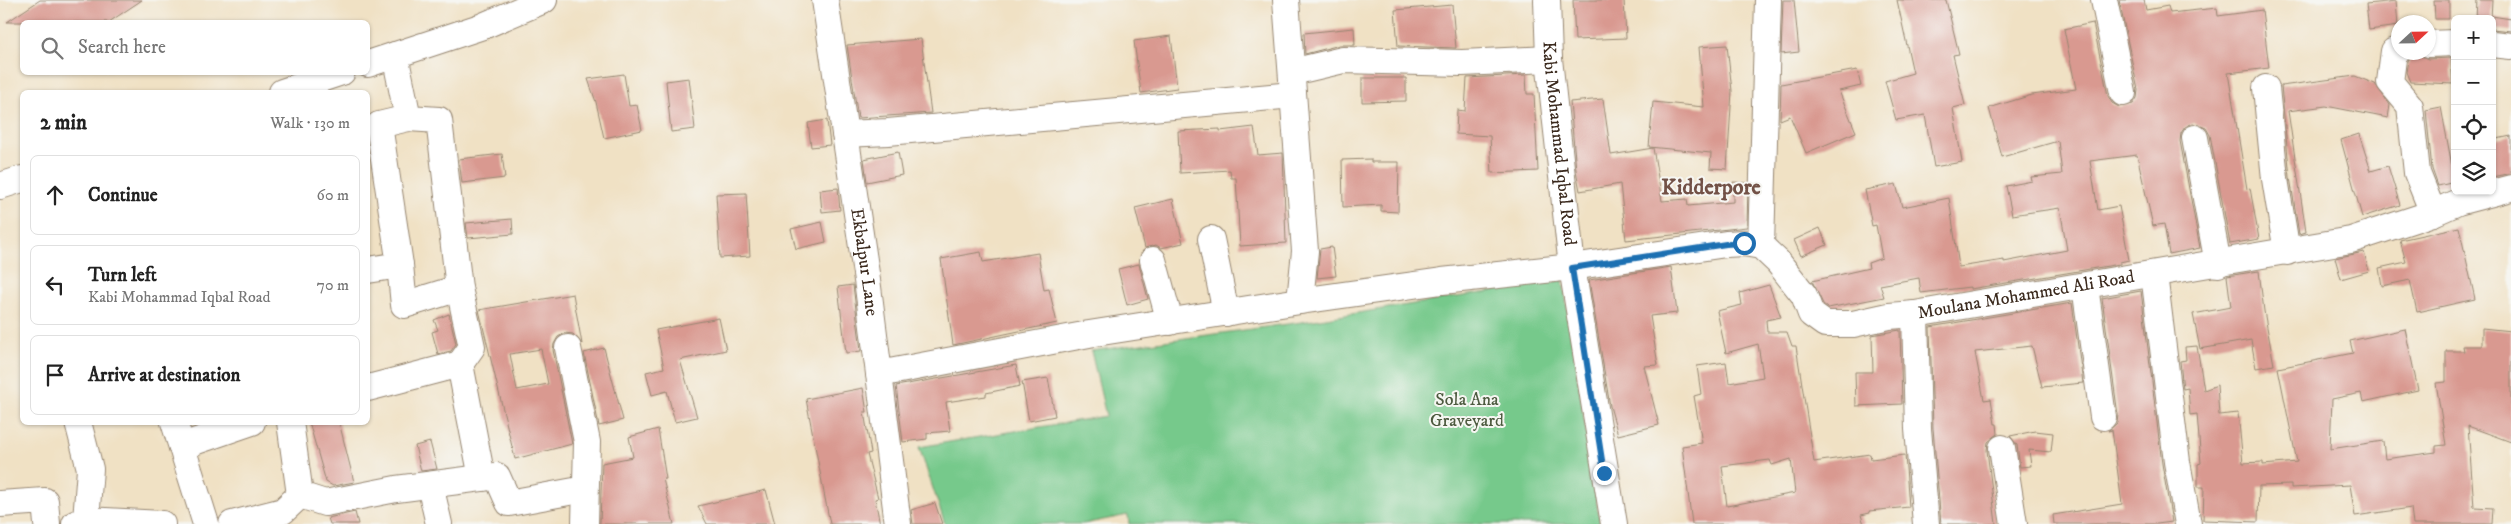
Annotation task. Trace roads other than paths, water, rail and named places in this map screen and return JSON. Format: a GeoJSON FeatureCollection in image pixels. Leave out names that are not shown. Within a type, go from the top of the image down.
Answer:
{"type":"FeatureCollection","features":[{"type":"Feature","properties":{"kind":"street"},"geometry":{"type":"LineString","coordinates":[[370,63],[482,26],[544,0]]}},
{"type":"Feature","properties":{"kind":"street","name":"Ekbalpur Lane"},"geometry":{"type":"LineString","coordinates":[[825,0],[879,374],[898,524]]}},
{"type":"Feature","properties":{"kind":"street"},"geometry":{"type":"LineString","coordinates":[[1286,0],[1305,251],[1300,301]]}},
{"type":"Feature","properties":{"kind":"street","name":"Kabi Mohammad Iqbal Road"},"geometry":{"type":"LineString","coordinates":[[1547,0],[1549,59],[1572,268],[1614,524]]}},
{"type":"Feature","properties":{"kind":"street"},"geometry":{"type":"LineString","coordinates":[[879,374],[1089,334],[1300,301],[1442,282],[1572,268],[1726,244],[1744,243],[1761,246],[1768,0]]}},
{"type":"Feature","properties":{"kind":"street"},"geometry":{"type":"LineString","coordinates":[[2104,0],[2123,93]]}},
{"type":"Feature","properties":{"kind":"street"},"geometry":{"type":"LineString","coordinates":[[2436,44],[2451,43]]}},
{"type":"Feature","properties":{"kind":"street"},"geometry":{"type":"LineString","coordinates":[[2496,44],[2511,46]]}},
{"type":"Feature","properties":{"kind":"street"},"geometry":{"type":"LineString","coordinates":[[396,54],[408,118]]}},
{"type":"Feature","properties":{"kind":"street"},"geometry":{"type":"LineString","coordinates":[[845,134],[888,132],[1292,83],[1343,60],[1462,63],[1549,59]]}},
{"type":"Feature","properties":{"kind":"street"},"geometry":{"type":"LineString","coordinates":[[2393,60],[2390,82],[2410,106],[2417,173],[2434,213]]}},
{"type":"Feature","properties":{"kind":"street"},"geometry":{"type":"LineString","coordinates":[[288,90],[333,75]]}},
{"type":"Feature","properties":{"kind":"street"},"geometry":{"type":"LineString","coordinates":[[2266,88],[2275,179],[2286,252]]}},
{"type":"Feature","properties":{"kind":"street"},"geometry":{"type":"LineString","coordinates":[[370,387],[460,364],[472,346],[459,288],[439,120],[408,118],[379,125],[400,265],[404,305],[459,288]]}},
{"type":"Feature","properties":{"kind":"street"},"geometry":{"type":"LineString","coordinates":[[2195,138],[2218,264]]}},
{"type":"Feature","properties":{"kind":"street"},"geometry":{"type":"LineString","coordinates":[[0,186],[20,181]]}},
{"type":"Feature","properties":{"kind":"street","name":"Moulana Mohammed Ali Road"},"geometry":{"type":"LineString","coordinates":[[1761,246],[1778,262],[1804,295],[1811,314],[1825,324],[1853,324],[1889,316],[1915,314],[2351,240],[2434,213],[2458,202],[2511,188]]}},
{"type":"Feature","properties":{"kind":"street"},"geometry":{"type":"LineString","coordinates":[[1211,239],[1226,313]]}},
{"type":"Feature","properties":{"kind":"street"},"geometry":{"type":"LineString","coordinates":[[1153,260],[1170,322]]}},
{"type":"Feature","properties":{"kind":"street"},"geometry":{"type":"LineString","coordinates":[[370,270],[400,265]]}},
{"type":"Feature","properties":{"kind":"street"},"geometry":{"type":"LineString","coordinates":[[2154,274],[2177,462],[2188,524]]}},
{"type":"Feature","properties":{"kind":"street"},"geometry":{"type":"LineString","coordinates":[[2085,286],[2103,416]]}},
{"type":"Feature","properties":{"kind":"street"},"geometry":{"type":"LineString","coordinates":[[1915,314],[1918,429],[1926,524]]}},
{"type":"Feature","properties":{"kind":"street"},"geometry":{"type":"LineString","coordinates":[[568,348],[587,442],[585,524]]}},
{"type":"Feature","properties":{"kind":"street"},"geometry":{"type":"LineString","coordinates":[[460,364],[482,478]]}},
{"type":"Feature","properties":{"kind":"street"},"geometry":{"type":"LineString","coordinates":[[79,425],[90,469],[80,522],[162,524]]}},
{"type":"Feature","properties":{"kind":"street"},"geometry":{"type":"LineString","coordinates":[[206,524],[178,434],[234,425]]}},
{"type":"Feature","properties":{"kind":"street"},"geometry":{"type":"LineString","coordinates":[[290,425],[290,510]]}},
{"type":"Feature","properties":{"kind":"street"},"geometry":{"type":"LineString","coordinates":[[2002,448],[2014,524]]}},
{"type":"Feature","properties":{"kind":"street"},"geometry":{"type":"LineString","coordinates":[[232,524],[355,496],[497,476],[509,503],[585,489]]}},
{"type":"Feature","properties":{"kind":"street"},"geometry":{"type":"LineString","coordinates":[[430,485],[439,524]]}},
{"type":"Feature","properties":{"kind":"street"},"geometry":{"type":"LineString","coordinates":[[0,504],[45,501],[47,524]]}},
{"type":"Feature","properties":{"kind":"district","name":"Kidderpore"},"geometry":{"type":"Point","coordinates":[1711,187]}},
{"type":"Feature","properties":{"kind":"park label","name":"Sola Ana Graveyard"},"geometry":{"type":"Point","coordinates":[1467,410]}}]}
